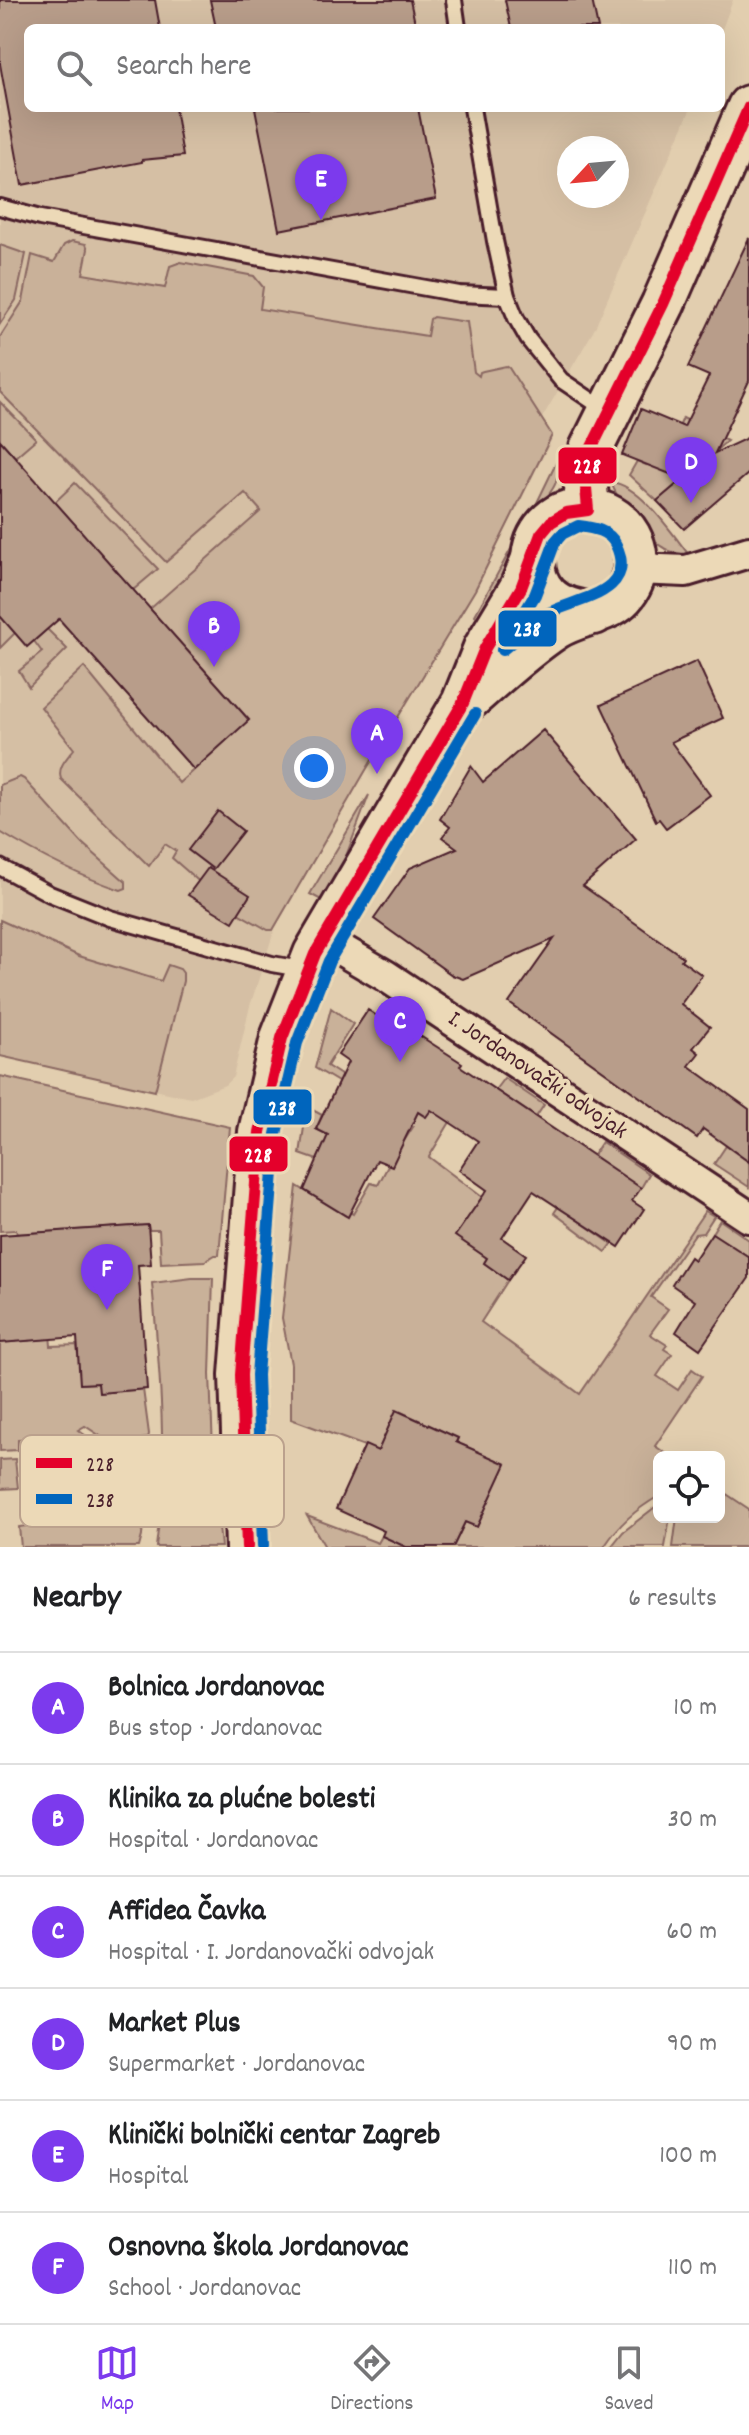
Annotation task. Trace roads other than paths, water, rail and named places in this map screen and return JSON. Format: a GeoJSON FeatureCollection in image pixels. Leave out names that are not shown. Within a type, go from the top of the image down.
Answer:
{"type":"FeatureCollection","features":[{"type":"Feature","properties":{"kind":"main road"},"geometry":{"type":"LineString","coordinates":[[588,510],[585,489],[591,449],[663,304],[749,107]]}},
{"type":"Feature","properties":{"kind":"main road"},"geometry":{"type":"LineString","coordinates":[[463,703],[555,628],[594,613],[611,606],[623,596],[632,582],[636,569],[633,544],[627,531],[614,519],[599,512],[566,513],[551,522],[534,547],[538,583],[547,597],[560,608],[577,613],[594,613]]}},
{"type":"Feature","properties":{"kind":"main road"},"geometry":{"type":"LineString","coordinates":[[243,1435],[241,1375],[255,1179],[260,1132],[282,1038],[315,954],[463,703],[485,648],[521,588],[533,559]]}},
{"type":"Feature","properties":{"kind":"main road"},"geometry":{"type":"LineString","coordinates":[[246,1527],[247,1547]]}},
{"type":"Feature","properties":{"kind":"street"},"geometry":{"type":"LineString","coordinates":[[636,569],[686,571],[749,552]]}},
{"type":"Feature","properties":{"kind":"street","name":"I. Jordanovački odvojak"},"geometry":{"type":"LineString","coordinates":[[315,954],[386,976],[749,1217]]}},
{"type":"Feature","properties":{"kind":"lane"},"geometry":{"type":"LineString","coordinates":[[454,0],[457,24]]}},
{"type":"Feature","properties":{"kind":"lane"},"geometry":{"type":"LineString","coordinates":[[473,112],[507,296],[516,318],[528,339],[561,380],[609,413]]}},
{"type":"Feature","properties":{"kind":"lane"},"geometry":{"type":"LineString","coordinates":[[0,207],[40,218],[384,281],[459,294],[507,296]]}},
{"type":"Feature","properties":{"kind":"lane"},"geometry":{"type":"LineString","coordinates":[[0,867],[50,894],[110,918],[272,964],[315,954]]}},
{"type":"Feature","properties":{"kind":"place","name":"Klinički bolnički centar Zagreb"},"geometry":{"type":"Point","coordinates":[321,220]}},
{"type":"Feature","properties":{"kind":"place","name":"Market Plus"},"geometry":{"type":"Point","coordinates":[691,503]}},
{"type":"Feature","properties":{"kind":"place","name":"Klinika za plućne bolesti"},"geometry":{"type":"Point","coordinates":[214,667]}},
{"type":"Feature","properties":{"kind":"place","name":"Bolnica Jordanovac"},"geometry":{"type":"Point","coordinates":[377,774]}},
{"type":"Feature","properties":{"kind":"place","name":"Affidea Čavka"},"geometry":{"type":"Point","coordinates":[400,1062]}},
{"type":"Feature","properties":{"kind":"place","name":"Osnovna škola Jordanovac"},"geometry":{"type":"Point","coordinates":[107,1310]}}]}
